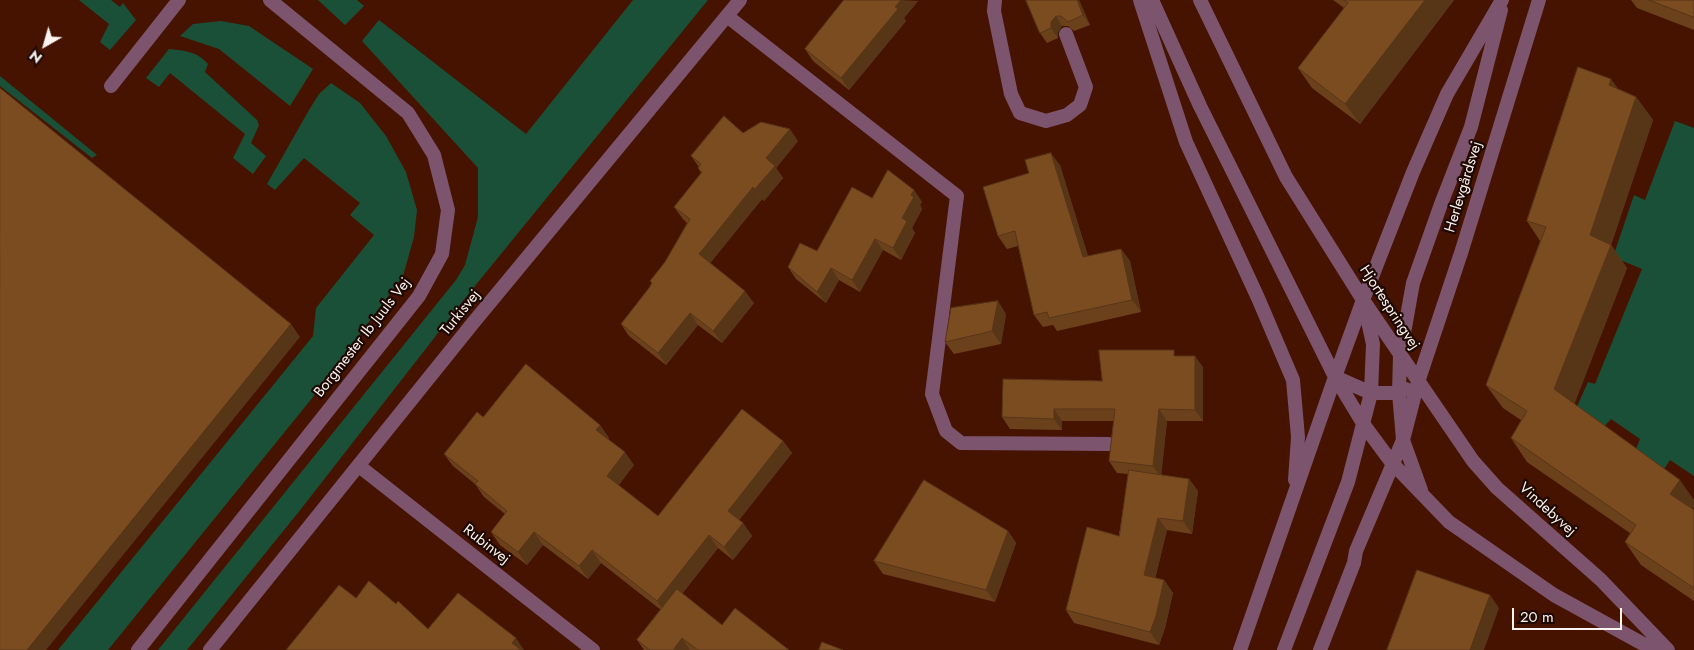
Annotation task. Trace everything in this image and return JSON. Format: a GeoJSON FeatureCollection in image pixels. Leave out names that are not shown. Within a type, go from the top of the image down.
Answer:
{"type":"FeatureCollection","features":[{"type":"Feature","properties":{"kind":"street"},"geometry":{"type":"LineString","coordinates":[[111,86],[179,0]]}},
{"type":"Feature","properties":{"kind":"street","name":"Borgmester Ib Juuls Vej"},"geometry":{"type":"LineString","coordinates":[[138,650],[418,296],[442,254],[448,210],[434,154],[408,113],[270,0]]}},
{"type":"Feature","properties":{"kind":"street","name":"Turkisvej"},"geometry":{"type":"LineString","coordinates":[[210,650],[473,323],[740,0]]}},
{"type":"Feature","properties":{"kind":"street"},"geometry":{"type":"LineString","coordinates":[[995,0],[994,11],[1011,94],[1020,114],[1046,121],[1067,115],[1080,105],[1086,87],[1066,34]]}},
{"type":"Feature","properties":{"kind":"street"},"geometry":{"type":"LineString","coordinates":[[1140,0],[1186,142],[1258,298],[1293,380],[1298,437],[1293,500]]}},
{"type":"Feature","properties":{"kind":"street"},"geometry":{"type":"LineString","coordinates":[[1152,0],[1204,114],[1335,377],[1364,425],[1392,463],[1449,522],[1554,595],[1654,650]]}},
{"type":"Feature","properties":{"kind":"street","name":"Hjortespringvej"},"geometry":{"type":"LineString","coordinates":[[1200,0],[1286,177],[1363,300],[1418,382]]}},
{"type":"Feature","properties":{"kind":"street"},"geometry":{"type":"LineString","coordinates":[[1240,650],[1335,377],[1413,172],[1447,94],[1503,0]]}},
{"type":"Feature","properties":{"kind":"street"},"geometry":{"type":"LineString","coordinates":[[1424,498],[1403,440],[1399,393],[1400,354],[1413,283],[1471,127],[1503,0]]}},
{"type":"Feature","properties":{"kind":"street","name":"Herlevgårdsvej"},"geometry":{"type":"LineString","coordinates":[[1418,382],[1462,250],[1539,0]]}},
{"type":"Feature","properties":{"kind":"street"},"geometry":{"type":"LineString","coordinates":[[727,16],[957,196],[932,394],[946,430],[961,443],[1109,444]]}},
{"type":"Feature","properties":{"kind":"street"},"geometry":{"type":"LineString","coordinates":[[1284,650],[1348,482],[1364,425],[1371,393],[1373,344],[1363,300]]}},
{"type":"Feature","properties":{"kind":"street"},"geometry":{"type":"LineString","coordinates":[[1335,377],[1371,393],[1399,393],[1418,382]]}},
{"type":"Feature","properties":{"kind":"street"},"geometry":{"type":"LineString","coordinates":[[1320,650],[1354,562],[1356,551],[1403,440],[1418,382]]}},
{"type":"Feature","properties":{"kind":"street","name":"Vindebyvej"},"geometry":{"type":"LineString","coordinates":[[1418,382],[1474,461],[1497,488],[1601,580],[1668,650]]}},
{"type":"Feature","properties":{"kind":"street","name":"Rubinvej"},"geometry":{"type":"LineString","coordinates":[[359,466],[593,650]]}},
{"type":"Feature","properties":{"kind":"green space"},"geometry":{"type":"Polygon","coordinates":[[[79,0],[111,0],[120,7],[123,3],[136,20],[110,50],[100,42],[109,24],[79,0]]]}},
{"type":"Feature","properties":{"kind":"green space"},"geometry":{"type":"Polygon","coordinates":[[[318,0],[357,0],[364,6],[345,25],[318,0]]]}},
{"type":"Feature","properties":{"kind":"green space"},"geometry":{"type":"Polygon","coordinates":[[[633,0],[708,0],[470,292],[301,509],[187,650],[158,650],[456,280],[465,265],[478,217],[478,168],[362,41],[379,20],[526,134],[633,0]]]}},
{"type":"Feature","properties":{"kind":"green space"},"geometry":{"type":"Polygon","coordinates":[[[221,21],[249,26],[313,69],[290,106],[219,49],[180,36],[193,24],[221,21]]]}},
{"type":"Feature","properties":{"kind":"green space"},"geometry":{"type":"Polygon","coordinates":[[[169,49],[190,52],[200,56],[208,64],[205,72],[257,120],[259,125],[251,143],[266,156],[253,174],[233,158],[245,134],[170,73],[159,87],[146,78],[169,49]]]}},
{"type":"Feature","properties":{"kind":"green space"},"geometry":{"type":"Polygon","coordinates":[[[0,76],[97,155],[92,158],[0,86],[0,76]]]}},
{"type":"Feature","properties":{"kind":"green space"},"geometry":{"type":"Polygon","coordinates":[[[331,83],[360,103],[386,136],[406,172],[417,210],[414,237],[403,276],[313,397],[108,650],[58,650],[313,336],[316,308],[374,235],[350,215],[360,203],[304,158],[275,190],[267,184],[319,94],[331,83]]]}},
{"type":"Feature","properties":{"kind":"green space"},"geometry":{"type":"Polygon","coordinates":[[[1675,121],[1694,128],[1694,476],[1670,460],[1664,469],[1636,449],[1640,439],[1611,419],[1602,429],[1575,411],[1588,382],[1595,384],[1642,269],[1613,257],[1634,195],[1645,200],[1675,121]]]}},
{"type":"Feature","properties":{"kind":"building"},"geometry":{"type":"Polygon","coordinates":[[[844,0],[901,0],[895,7],[898,9],[841,78],[805,49],[844,0]]]}},
{"type":"Feature","properties":{"kind":"building"},"geometry":{"type":"Polygon","coordinates":[[[1026,0],[1077,0],[1083,15],[1068,22],[1061,16],[1056,16],[1051,22],[1051,28],[1040,33],[1026,0]]]}},
{"type":"Feature","properties":{"kind":"building"},"geometry":{"type":"Polygon","coordinates":[[[1344,0],[1425,0],[1345,104],[1298,68],[1348,3],[1344,0]]]}},
{"type":"Feature","properties":{"kind":"building"},"geometry":{"type":"Polygon","coordinates":[[[1649,0],[1694,0],[1694,17],[1649,0]]]}},
{"type":"Feature","properties":{"kind":"building"},"geometry":{"type":"Polygon","coordinates":[[[1578,67],[1611,79],[1609,85],[1636,97],[1590,235],[1611,245],[1554,389],[1680,480],[1670,494],[1694,510],[1694,588],[1625,542],[1636,525],[1511,438],[1527,411],[1486,385],[1546,227],[1527,221],[1578,67]]]}},
{"type":"Feature","properties":{"kind":"building"},"geometry":{"type":"Polygon","coordinates":[[[0,88],[291,324],[27,650],[0,650],[0,88]]]}},
{"type":"Feature","properties":{"kind":"building"},"geometry":{"type":"Polygon","coordinates":[[[724,116],[743,133],[761,122],[790,129],[766,158],[775,166],[755,189],[753,187],[699,254],[745,291],[713,331],[690,313],[658,353],[621,324],[649,288],[652,283],[650,281],[665,262],[690,219],[674,207],[702,172],[698,168],[701,164],[691,156],[724,116]]]}},
{"type":"Feature","properties":{"kind":"building"},"geometry":{"type":"Polygon","coordinates":[[[1051,153],[1083,257],[1121,249],[1132,300],[1049,318],[1047,312],[1034,315],[1015,231],[998,236],[983,187],[1029,173],[1025,160],[1051,153]]]}},
{"type":"Feature","properties":{"kind":"building"},"geometry":{"type":"Polygon","coordinates":[[[888,170],[914,190],[911,195],[914,197],[902,218],[907,221],[893,248],[875,239],[852,280],[831,268],[817,292],[788,267],[800,243],[817,251],[852,187],[872,198],[888,170]]]}},
{"type":"Feature","properties":{"kind":"building"},"geometry":{"type":"Polygon","coordinates":[[[998,301],[992,331],[945,342],[951,308],[998,301]]]}},
{"type":"Feature","properties":{"kind":"building"},"geometry":{"type":"Polygon","coordinates":[[[1099,350],[1174,350],[1174,356],[1195,356],[1195,410],[1159,409],[1153,466],[1109,461],[1115,409],[1054,409],[1054,419],[1002,417],[1003,379],[1102,381],[1099,350]]]}},
{"type":"Feature","properties":{"kind":"building"},"geometry":{"type":"Polygon","coordinates":[[[526,364],[600,425],[596,430],[625,452],[607,476],[658,516],[742,409],[783,441],[728,511],[743,523],[724,547],[709,535],[657,601],[592,550],[579,566],[534,532],[518,552],[491,532],[507,511],[475,484],[478,481],[444,454],[477,412],[483,417],[526,364]]]}},
{"type":"Feature","properties":{"kind":"building"},"geometry":{"type":"Polygon","coordinates":[[[1129,470],[1189,479],[1183,521],[1158,518],[1144,575],[1164,580],[1156,616],[1150,632],[1066,610],[1087,527],[1119,536],[1129,470]]]}},
{"type":"Feature","properties":{"kind":"building"},"geometry":{"type":"Polygon","coordinates":[[[924,480],[1008,531],[986,590],[874,561],[924,480]]]}},
{"type":"Feature","properties":{"kind":"building"},"geometry":{"type":"Polygon","coordinates":[[[1417,570],[1490,595],[1470,650],[1387,650],[1417,570]]]}},
{"type":"Feature","properties":{"kind":"building"},"geometry":{"type":"Polygon","coordinates":[[[369,581],[396,604],[398,601],[428,629],[458,593],[516,638],[512,643],[521,650],[286,650],[339,585],[356,598],[369,581]]]}},
{"type":"Feature","properties":{"kind":"building"},"geometry":{"type":"Polygon","coordinates":[[[677,589],[722,625],[735,608],[789,650],[698,650],[682,638],[673,650],[650,650],[637,640],[677,589]]]}},
{"type":"Feature","properties":{"kind":"building"},"geometry":{"type":"Polygon","coordinates":[[[822,642],[843,650],[819,650],[822,642]]]}}]}
